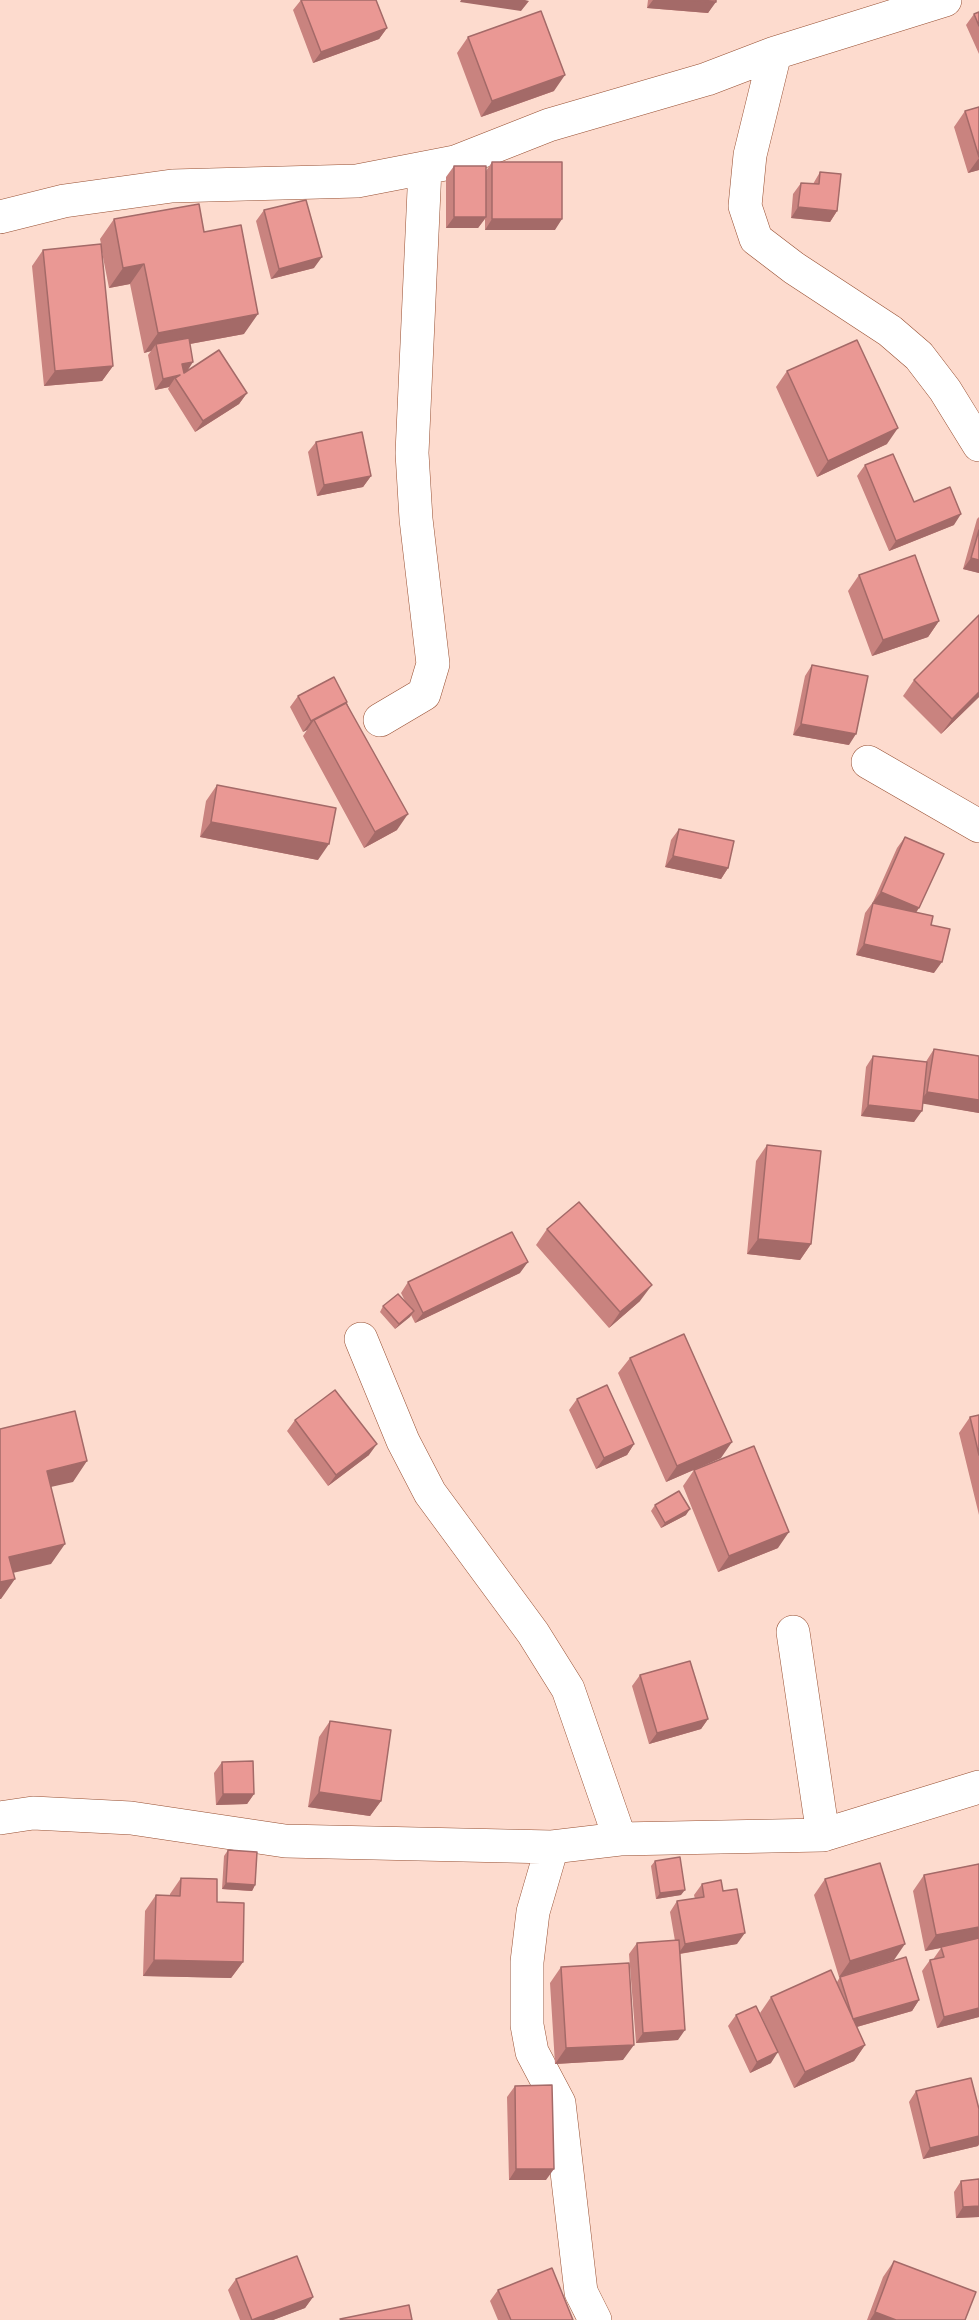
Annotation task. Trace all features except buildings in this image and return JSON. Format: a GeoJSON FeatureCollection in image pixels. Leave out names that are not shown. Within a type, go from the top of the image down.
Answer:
{"type":"FeatureCollection","features":[{"type":"Feature","properties":{"kind":"street"},"geometry":{"type":"LineString","coordinates":[[0,217],[64,201],[172,186],[357,180],[455,162],[549,124],[707,79],[775,53],[945,0]]}},
{"type":"Feature","properties":{"kind":"street"},"geometry":{"type":"LineString","coordinates":[[775,53],[750,155],[745,206],[756,239],[794,268],[881,325],[919,356],[945,390],[979,445]]}},
{"type":"Feature","properties":{"kind":"street"},"geometry":{"type":"LineString","coordinates":[[380,720],[424,694],[433,664],[416,519],[412,453],[425,168]]}},
{"type":"Feature","properties":{"kind":"street"},"geometry":{"type":"LineString","coordinates":[[868,762],[979,826]]}},
{"type":"Feature","properties":{"kind":"street"},"geometry":{"type":"LineString","coordinates":[[361,1339],[403,1441],[430,1492],[533,1633],[568,1689],[620,1839]]}},
{"type":"Feature","properties":{"kind":"street"},"geometry":{"type":"LineString","coordinates":[[793,1632],[823,1835]]}},
{"type":"Feature","properties":{"kind":"street"},"geometry":{"type":"LineString","coordinates":[[0,1818],[33,1813],[131,1818],[285,1841],[552,1847],[620,1839],[823,1835],[979,1787]]}},
{"type":"Feature","properties":{"kind":"street"},"geometry":{"type":"LineString","coordinates":[[552,1847],[532,1912],[527,1962],[527,2025],[532,2052],[559,2103],[581,2292],[595,2320]]}}]}
